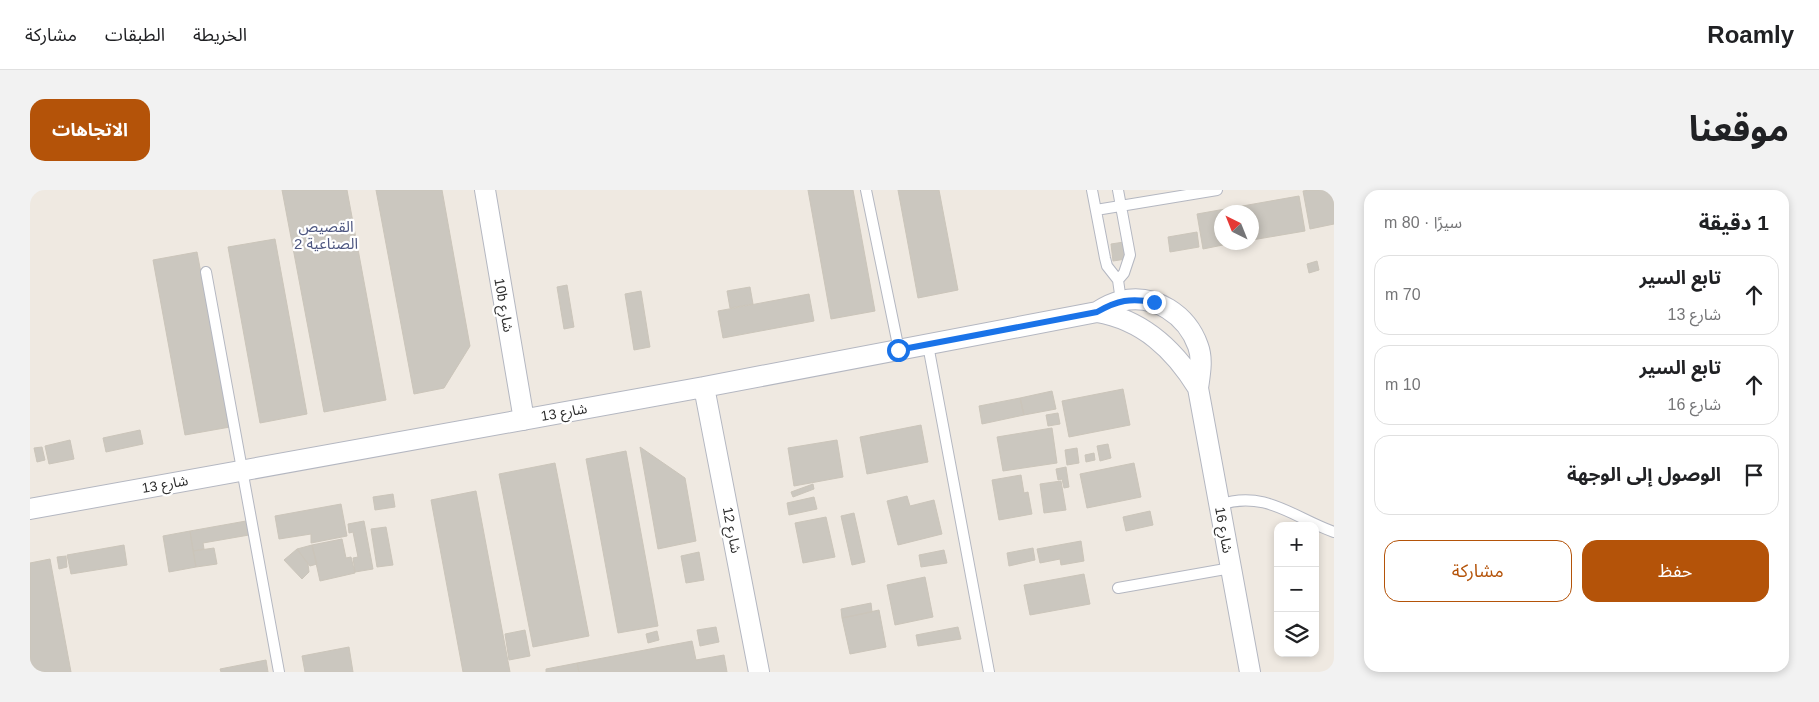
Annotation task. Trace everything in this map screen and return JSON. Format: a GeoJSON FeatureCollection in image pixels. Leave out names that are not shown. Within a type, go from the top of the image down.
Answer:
{"type":"FeatureCollection","features":[{"type":"Feature","properties":{"kind":"street","name":"10b شارع"},"geometry":{"type":"LineString","coordinates":[[485,190],[524,420]]}},
{"type":"Feature","properties":{"kind":"street","name":"شارع 16"},"geometry":{"type":"LineString","coordinates":[[1121,301],[1136,299],[1154,302],[1173,312],[1189,327],[1198,347],[1201,369],[1198,388],[1250,672]]}},
{"type":"Feature","properties":{"kind":"street","name":"شارع 13"},"geometry":{"type":"LineString","coordinates":[[30,509],[928,345],[1097,312],[1121,301]]}},
{"type":"Feature","properties":{"kind":"street","name":"شارع 13"},"geometry":{"type":"LineString","coordinates":[[1097,312],[1126,319],[1139,326]]}},
{"type":"Feature","properties":{"kind":"street","name":"شارع 16"},"geometry":{"type":"LineString","coordinates":[[1139,326],[1157,338],[1173,353],[1187,369],[1198,388]]}},
{"type":"Feature","properties":{"kind":"street","name":"شارع 12"},"geometry":{"type":"LineString","coordinates":[[704,387],[759,672]]}},
{"type":"Feature","properties":{"kind":"lane"},"geometry":{"type":"LineString","coordinates":[[866,190],[898,350]]}},
{"type":"Feature","properties":{"kind":"lane"},"geometry":{"type":"LineString","coordinates":[[1092,190],[1107,266],[1118,280],[1121,301]]}},
{"type":"Feature","properties":{"kind":"lane"},"geometry":{"type":"LineString","coordinates":[[1118,190],[1130,255],[1124,273],[1118,280]]}},
{"type":"Feature","properties":{"kind":"lane"},"geometry":{"type":"LineString","coordinates":[[1096,210],[1216,190]]}},
{"type":"Feature","properties":{"kind":"lane"},"geometry":{"type":"LineString","coordinates":[[206,272],[279,672]]}},
{"type":"Feature","properties":{"kind":"lane"},"geometry":{"type":"LineString","coordinates":[[928,345],[989,672]]}},
{"type":"Feature","properties":{"kind":"lane"},"geometry":{"type":"LineString","coordinates":[[1219,505],[1245,500],[1264,502],[1283,508],[1334,532]]}},
{"type":"Feature","properties":{"kind":"lane"},"geometry":{"type":"LineString","coordinates":[[1118,588],[1231,568]]}},
{"type":"Feature","properties":{"kind":"building"},"geometry":{"type":"Polygon","coordinates":[[[282,190],[347,190],[386,400],[324,412],[282,190]]]}},
{"type":"Feature","properties":{"kind":"building"},"geometry":{"type":"Polygon","coordinates":[[[376,190],[442,190],[470,346],[444,388],[414,394],[376,190]]]}},
{"type":"Feature","properties":{"kind":"building"},"geometry":{"type":"Polygon","coordinates":[[[808,190],[853,190],[875,311],[831,319],[808,190]]]}},
{"type":"Feature","properties":{"kind":"building"},"geometry":{"type":"Polygon","coordinates":[[[898,190],[939,190],[958,290],[918,298],[898,190]]]}},
{"type":"Feature","properties":{"kind":"building"},"geometry":{"type":"Polygon","coordinates":[[[1334,190],[1334,224],[1310,229],[1303,191],[1334,190]]]}},
{"type":"Feature","properties":{"kind":"building"},"geometry":{"type":"Polygon","coordinates":[[[1299,196],[1305,231],[1259,239],[1259,205],[1248,205],[1299,196]]]}},
{"type":"Feature","properties":{"kind":"building"},"geometry":{"type":"Polygon","coordinates":[[[1214,211],[1214,247],[1203,249],[1197,214],[1214,211]]]}},
{"type":"Feature","properties":{"kind":"building"},"geometry":{"type":"Polygon","coordinates":[[[1197,232],[1199,247],[1170,252],[1168,237],[1197,232]]]}},
{"type":"Feature","properties":{"kind":"building"},"geometry":{"type":"Polygon","coordinates":[[[275,239],[307,414],[260,423],[228,247],[275,239]]]}},
{"type":"Feature","properties":{"kind":"building"},"geometry":{"type":"Polygon","coordinates":[[[1124,242],[1126,259],[1113,261],[1111,244],[1124,242]]]}},
{"type":"Feature","properties":{"kind":"building"},"geometry":{"type":"Polygon","coordinates":[[[197,252],[230,427],[185,435],[153,260],[197,252]]]}},
{"type":"Feature","properties":{"kind":"building"},"geometry":{"type":"Polygon","coordinates":[[[1317,261],[1319,270],[1309,273],[1307,264],[1317,261]]]}},
{"type":"Feature","properties":{"kind":"building"},"geometry":{"type":"Polygon","coordinates":[[[567,285],[574,327],[564,329],[557,287],[567,285]]]}},
{"type":"Feature","properties":{"kind":"building"},"geometry":{"type":"Polygon","coordinates":[[[750,287],[753,304],[730,308],[727,291],[750,287]]]}},
{"type":"Feature","properties":{"kind":"building"},"geometry":{"type":"Polygon","coordinates":[[[641,291],[650,347],[634,350],[625,294],[641,291]]]}},
{"type":"Feature","properties":{"kind":"building"},"geometry":{"type":"Polygon","coordinates":[[[809,294],[814,321],[723,338],[718,311],[809,294]]]}},
{"type":"Feature","properties":{"kind":"building"},"geometry":{"type":"Polygon","coordinates":[[[1123,389],[1130,425],[1069,437],[1062,401],[1123,389]]]}},
{"type":"Feature","properties":{"kind":"building"},"geometry":{"type":"Polygon","coordinates":[[[1052,391],[1056,409],[1024,415],[1020,398],[1052,391]]]}},
{"type":"Feature","properties":{"kind":"building"},"geometry":{"type":"Polygon","coordinates":[[[1020,398],[1024,415],[982,424],[979,406],[1020,398]]]}},
{"type":"Feature","properties":{"kind":"building"},"geometry":{"type":"Polygon","coordinates":[[[1058,413],[1060,424],[1048,426],[1046,415],[1058,413]]]}},
{"type":"Feature","properties":{"kind":"building"},"geometry":{"type":"Polygon","coordinates":[[[921,425],[928,462],[867,474],[860,437],[921,425]]]}},
{"type":"Feature","properties":{"kind":"building"},"geometry":{"type":"Polygon","coordinates":[[[1052,428],[1057,463],[1003,471],[997,437],[1052,428]]]}},
{"type":"Feature","properties":{"kind":"building"},"geometry":{"type":"Polygon","coordinates":[[[140,430],[143,444],[106,452],[103,438],[140,430]]]}},
{"type":"Feature","properties":{"kind":"building"},"geometry":{"type":"Polygon","coordinates":[[[70,440],[74,459],[49,464],[45,446],[70,440]]]}},
{"type":"Feature","properties":{"kind":"building"},"geometry":{"type":"Polygon","coordinates":[[[837,440],[843,477],[794,486],[788,448],[837,440]]]}},
{"type":"Feature","properties":{"kind":"building"},"geometry":{"type":"Polygon","coordinates":[[[1108,444],[1111,458],[1100,461],[1097,446],[1108,444]]]}},
{"type":"Feature","properties":{"kind":"building"},"geometry":{"type":"Polygon","coordinates":[[[42,447],[45,460],[37,462],[34,448],[42,447]]]}},
{"type":"Feature","properties":{"kind":"building"},"geometry":{"type":"Polygon","coordinates":[[[640,447],[685,478],[696,541],[658,549],[640,447]]]}},
{"type":"Feature","properties":{"kind":"building"},"geometry":{"type":"Polygon","coordinates":[[[1077,448],[1079,463],[1067,465],[1065,450],[1077,448]]]}},
{"type":"Feature","properties":{"kind":"building"},"geometry":{"type":"Polygon","coordinates":[[[626,451],[658,626],[618,633],[586,459],[626,451]]]}},
{"type":"Feature","properties":{"kind":"building"},"geometry":{"type":"Polygon","coordinates":[[[1094,453],[1095,460],[1086,462],[1085,455],[1094,453]]]}},
{"type":"Feature","properties":{"kind":"building"},"geometry":{"type":"Polygon","coordinates":[[[555,463],[589,636],[533,647],[499,474],[555,463]]]}},
{"type":"Feature","properties":{"kind":"building"},"geometry":{"type":"Polygon","coordinates":[[[1134,463],[1141,497],[1087,508],[1080,474],[1134,463]]]}},
{"type":"Feature","properties":{"kind":"building"},"geometry":{"type":"Polygon","coordinates":[[[1066,467],[1069,487],[1064,488],[1062,479],[1058,480],[1056,469],[1066,467]]]}},
{"type":"Feature","properties":{"kind":"building"},"geometry":{"type":"Polygon","coordinates":[[[1021,475],[1024,493],[1028,492],[1032,514],[999,520],[992,480],[1021,475]]]}},
{"type":"Feature","properties":{"kind":"building"},"geometry":{"type":"Polygon","coordinates":[[[1061,481],[1066,510],[1044,513],[1040,484],[1061,481]]]}},
{"type":"Feature","properties":{"kind":"building"},"geometry":{"type":"Polygon","coordinates":[[[813,484],[814,489],[793,497],[791,492],[813,484]]]}},
{"type":"Feature","properties":{"kind":"building"},"geometry":{"type":"Polygon","coordinates":[[[476,491],[510,672],[463,672],[431,500],[476,491]]]}},
{"type":"Feature","properties":{"kind":"building"},"geometry":{"type":"Polygon","coordinates":[[[393,494],[395,507],[375,510],[373,497],[393,494]]]}},
{"type":"Feature","properties":{"kind":"building"},"geometry":{"type":"Polygon","coordinates":[[[907,496],[910,506],[934,500],[942,534],[898,545],[887,501],[907,496]]]}},
{"type":"Feature","properties":{"kind":"building"},"geometry":{"type":"Polygon","coordinates":[[[814,497],[817,509],[789,515],[787,503],[814,497]]]}},
{"type":"Feature","properties":{"kind":"building"},"geometry":{"type":"Polygon","coordinates":[[[341,504],[347,536],[311,543],[311,534],[279,539],[275,516],[341,504]]]}},
{"type":"Feature","properties":{"kind":"building"},"geometry":{"type":"Polygon","coordinates":[[[1150,511],[1153,525],[1126,531],[1123,517],[1150,511]]]}},
{"type":"Feature","properties":{"kind":"building"},"geometry":{"type":"Polygon","coordinates":[[[854,513],[865,562],[852,565],[841,516],[854,513]]]}},
{"type":"Feature","properties":{"kind":"building"},"geometry":{"type":"Polygon","coordinates":[[[826,517],[835,557],[803,563],[795,523],[826,517]]]}},
{"type":"Feature","properties":{"kind":"building"},"geometry":{"type":"Polygon","coordinates":[[[246,521],[249,535],[203,543],[204,549],[193,551],[190,531],[246,521]]]}},
{"type":"Feature","properties":{"kind":"building"},"geometry":{"type":"Polygon","coordinates":[[[364,521],[373,569],[355,572],[353,558],[358,557],[353,532],[349,533],[348,524],[364,521]]]}},
{"type":"Feature","properties":{"kind":"building"},"geometry":{"type":"Polygon","coordinates":[[[386,527],[393,565],[377,567],[371,529],[386,527]]]}},
{"type":"Feature","properties":{"kind":"building"},"geometry":{"type":"Polygon","coordinates":[[[190,531],[196,567],[169,572],[163,536],[190,531]]]}},
{"type":"Feature","properties":{"kind":"building"},"geometry":{"type":"Polygon","coordinates":[[[342,539],[346,558],[351,557],[355,573],[320,581],[312,545],[342,539]]]}},
{"type":"Feature","properties":{"kind":"building"},"geometry":{"type":"Polygon","coordinates":[[[1081,541],[1084,561],[1061,565],[1060,559],[1040,563],[1037,549],[1081,541]]]}},
{"type":"Feature","properties":{"kind":"building"},"geometry":{"type":"Polygon","coordinates":[[[124,545],[127,565],[71,574],[67,555],[124,545]]]}},
{"type":"Feature","properties":{"kind":"building"},"geometry":{"type":"Polygon","coordinates":[[[312,545],[317,564],[310,566],[297,549],[312,545]]]}},
{"type":"Feature","properties":{"kind":"building"},"geometry":{"type":"Polygon","coordinates":[[[214,548],[217,564],[196,567],[193,551],[214,548]]]}},
{"type":"Feature","properties":{"kind":"building"},"geometry":{"type":"Polygon","coordinates":[[[1033,548],[1035,560],[1009,566],[1007,553],[1033,548]]]}},
{"type":"Feature","properties":{"kind":"building"},"geometry":{"type":"Polygon","coordinates":[[[297,549],[308,564],[309,572],[302,579],[284,560],[297,549]]]}},
{"type":"Feature","properties":{"kind":"building"},"geometry":{"type":"Polygon","coordinates":[[[944,550],[947,563],[921,567],[919,555],[944,550]]]}},
{"type":"Feature","properties":{"kind":"building"},"geometry":{"type":"Polygon","coordinates":[[[699,552],[704,580],[686,583],[681,556],[699,552]]]}},
{"type":"Feature","properties":{"kind":"building"},"geometry":{"type":"Polygon","coordinates":[[[66,556],[67,567],[59,569],[57,557],[66,556]]]}},
{"type":"Feature","properties":{"kind":"building"},"geometry":{"type":"Polygon","coordinates":[[[50,559],[71,672],[30,672],[30,563],[50,559]]]}},
{"type":"Feature","properties":{"kind":"building"},"geometry":{"type":"Polygon","coordinates":[[[1084,574],[1090,604],[1030,615],[1024,585],[1084,574]]]}},
{"type":"Feature","properties":{"kind":"building"},"geometry":{"type":"Polygon","coordinates":[[[925,577],[933,617],[895,625],[887,585],[925,577]]]}},
{"type":"Feature","properties":{"kind":"building"},"geometry":{"type":"Polygon","coordinates":[[[871,603],[872,612],[842,618],[841,609],[871,603]]]}},
{"type":"Feature","properties":{"kind":"building"},"geometry":{"type":"Polygon","coordinates":[[[879,610],[886,647],[850,654],[842,618],[879,610]]]}},
{"type":"Feature","properties":{"kind":"building"},"geometry":{"type":"Polygon","coordinates":[[[716,627],[719,642],[700,646],[697,630],[716,627]]]}},
{"type":"Feature","properties":{"kind":"building"},"geometry":{"type":"Polygon","coordinates":[[[958,627],[961,639],[918,646],[916,635],[958,627]]]}},
{"type":"Feature","properties":{"kind":"building"},"geometry":{"type":"Polygon","coordinates":[[[525,630],[530,656],[509,660],[505,634],[525,630]]]}},
{"type":"Feature","properties":{"kind":"building"},"geometry":{"type":"Polygon","coordinates":[[[657,631],[659,640],[648,643],[646,634],[657,631]]]}},
{"type":"Feature","properties":{"kind":"building"},"geometry":{"type":"Polygon","coordinates":[[[692,641],[696,660],[724,655],[727,672],[579,672],[577,663],[692,641]]]}},
{"type":"Feature","properties":{"kind":"building"},"geometry":{"type":"Polygon","coordinates":[[[349,647],[353,672],[305,672],[302,656],[349,647]]]}},
{"type":"Feature","properties":{"kind":"building"},"geometry":{"type":"Polygon","coordinates":[[[266,660],[268,672],[221,672],[220,669],[266,660]]]}},
{"type":"Feature","properties":{"kind":"building"},"geometry":{"type":"Polygon","coordinates":[[[577,663],[579,672],[546,672],[546,669],[577,663]]]}},
{"type":"Feature","properties":{"kind":"district","name":"القصيص الصناعية 2"},"geometry":{"type":"Point","coordinates":[326,236]}},
{"type":"Feature","properties":{"kind":"route"},"geometry":{"type":"LineString","coordinates":[[898,350],[1097,312],[1108,305],[1121,301],[1136,299],[1154,302]]}}]}
